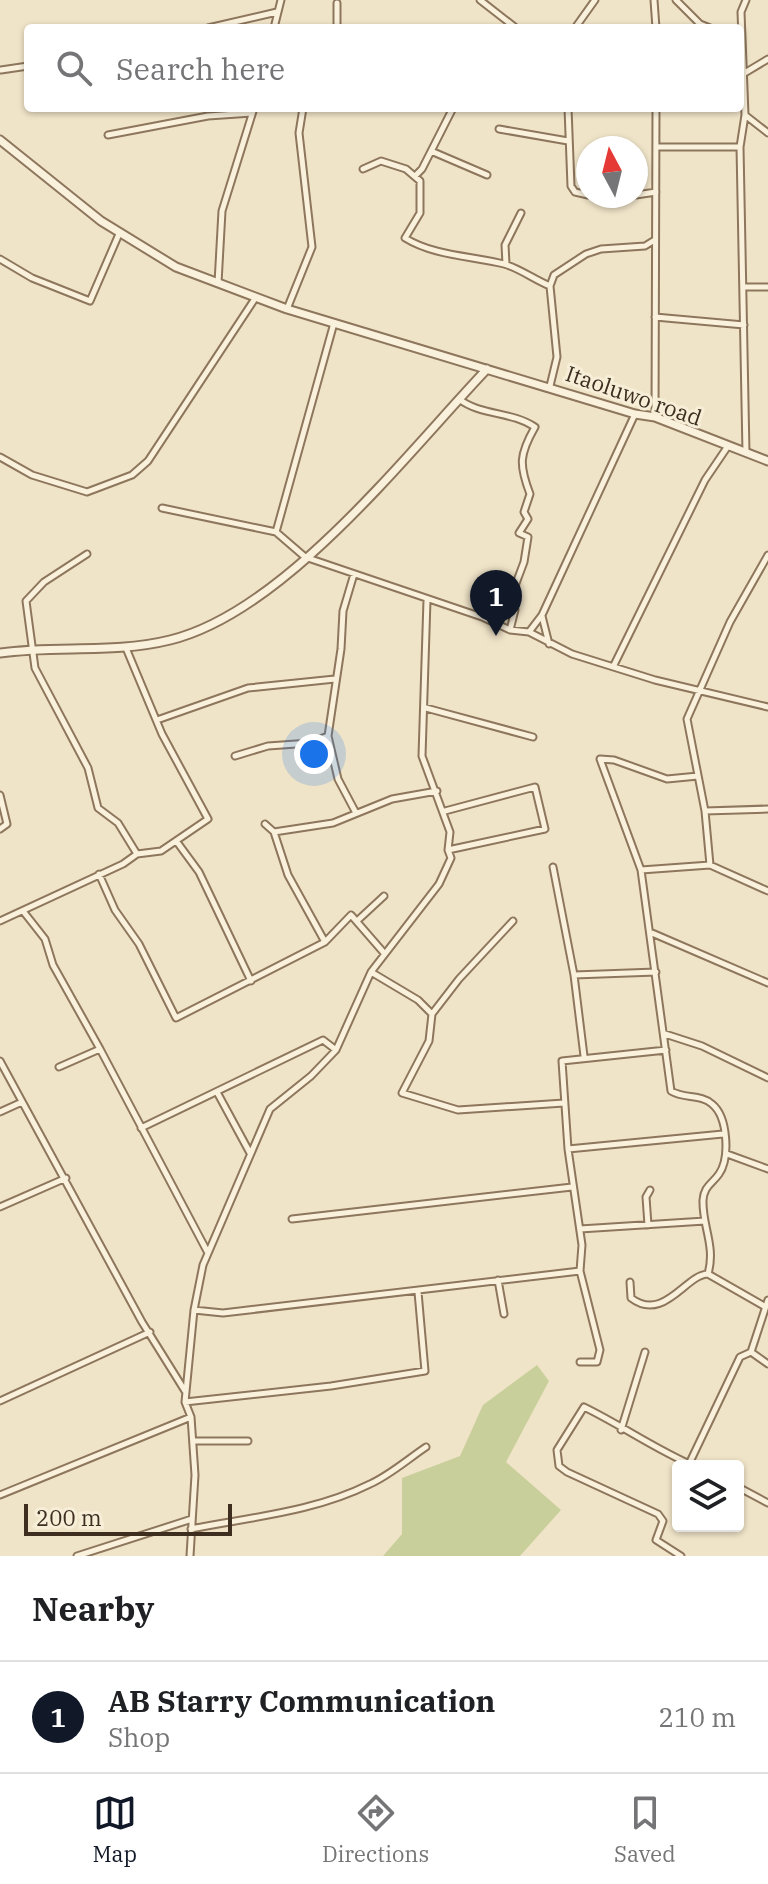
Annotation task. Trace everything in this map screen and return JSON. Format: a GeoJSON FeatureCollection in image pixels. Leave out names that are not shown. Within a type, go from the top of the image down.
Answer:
{"type":"FeatureCollection","features":[{"type":"Feature","properties":{"kind":"street"},"geometry":{"type":"LineString","coordinates":[[275,24],[281,0]]}},
{"type":"Feature","properties":{"kind":"street"},"geometry":{"type":"LineString","coordinates":[[480,0],[511,24]]}},
{"type":"Feature","properties":{"kind":"street"},"geometry":{"type":"LineString","coordinates":[[578,24],[595,0]]}},
{"type":"Feature","properties":{"kind":"street"},"geometry":{"type":"LineString","coordinates":[[654,0],[656,24]]}},
{"type":"Feature","properties":{"kind":"street"},"geometry":{"type":"LineString","coordinates":[[676,0],[700,24]]}},
{"type":"Feature","properties":{"kind":"street"},"geometry":{"type":"LineString","coordinates":[[741,24],[741,12],[746,0]]}},
{"type":"Feature","properties":{"kind":"street"},"geometry":{"type":"LineString","coordinates":[[337,3],[337,24]]}},
{"type":"Feature","properties":{"kind":"street"},"geometry":{"type":"LineString","coordinates":[[225,24],[277,12]]}},
{"type":"Feature","properties":{"kind":"street"},"geometry":{"type":"LineString","coordinates":[[744,73],[768,59]]}},
{"type":"Feature","properties":{"kind":"street"},"geometry":{"type":"LineString","coordinates":[[1,70],[24,67]]}},
{"type":"Feature","properties":{"kind":"street"},"geometry":{"type":"LineString","coordinates":[[744,94],[745,115],[740,147],[746,455]]}},
{"type":"Feature","properties":{"kind":"street"},"geometry":{"type":"LineString","coordinates":[[108,135],[244,112]]}},
{"type":"Feature","properties":{"kind":"street"},"geometry":{"type":"LineString","coordinates":[[218,283],[222,211],[253,112]]}},
{"type":"Feature","properties":{"kind":"street"},"geometry":{"type":"LineString","coordinates":[[287,309],[312,247],[299,133],[302,112]]}},
{"type":"Feature","properties":{"kind":"street"},"geometry":{"type":"LineString","coordinates":[[415,176],[451,112]]}},
{"type":"Feature","properties":{"kind":"street"},"geometry":{"type":"LineString","coordinates":[[568,112],[571,186],[576,192]]}},
{"type":"Feature","properties":{"kind":"street"},"geometry":{"type":"LineString","coordinates":[[655,417],[653,241],[656,112]]}},
{"type":"Feature","properties":{"kind":"street"},"geometry":{"type":"LineString","coordinates":[[745,115],[768,133]]}},
{"type":"Feature","properties":{"kind":"street"},"geometry":{"type":"LineString","coordinates":[[499,129],[568,141]]}},
{"type":"Feature","properties":{"kind":"street","name":"Itaoluwo road"},"geometry":{"type":"LineString","coordinates":[[0,140],[119,234],[176,267],[287,309],[635,414],[655,417],[768,461]]}},
{"type":"Feature","properties":{"kind":"street"},"geometry":{"type":"LineString","coordinates":[[657,147],[740,147]]}},
{"type":"Feature","properties":{"kind":"street"},"geometry":{"type":"LineString","coordinates":[[431,151],[487,175]]}},
{"type":"Feature","properties":{"kind":"street"},"geometry":{"type":"LineString","coordinates":[[363,169],[381,161],[406,169],[420,181],[420,213],[405,238],[425,249],[506,264],[550,286]]}},
{"type":"Feature","properties":{"kind":"street"},"geometry":{"type":"LineString","coordinates":[[648,193],[656,192]]}},
{"type":"Feature","properties":{"kind":"street"},"geometry":{"type":"LineString","coordinates":[[506,264],[505,245],[521,213]]}},
{"type":"Feature","properties":{"kind":"street"},"geometry":{"type":"LineString","coordinates":[[0,259],[32,278],[90,301],[119,234]]}},
{"type":"Feature","properties":{"kind":"street"},"geometry":{"type":"LineString","coordinates":[[550,386],[557,357],[550,286],[554,275],[586,254],[601,249],[645,246],[653,241]]}},
{"type":"Feature","properties":{"kind":"street"},"geometry":{"type":"LineString","coordinates":[[744,287],[768,287]]}},
{"type":"Feature","properties":{"kind":"street"},"geometry":{"type":"LineString","coordinates":[[0,457],[32,475],[87,492],[132,475],[148,461],[256,297]]}},
{"type":"Feature","properties":{"kind":"street"},"geometry":{"type":"LineString","coordinates":[[655,317],[744,325]]}},
{"type":"Feature","properties":{"kind":"street"},"geometry":{"type":"LineString","coordinates":[[276,532],[334,323]]}},
{"type":"Feature","properties":{"kind":"street"},"geometry":{"type":"LineString","coordinates":[[0,653],[31,649],[126,648],[173,640],[204,629],[236,611],[305,557],[386,483],[487,369]]}},
{"type":"Feature","properties":{"kind":"street"},"geometry":{"type":"LineString","coordinates":[[459,399],[474,408],[501,412],[535,427],[523,447],[521,476],[530,494],[524,512],[528,519],[519,533],[528,537],[524,562],[512,594],[515,610],[510,630]]}},
{"type":"Feature","properties":{"kind":"street"},"geometry":{"type":"LineString","coordinates":[[529,632],[542,615],[635,414]]}},
{"type":"Feature","properties":{"kind":"street"},"geometry":{"type":"LineString","coordinates":[[614,665],[705,480],[728,446]]}},
{"type":"Feature","properties":{"kind":"street"},"geometry":{"type":"LineString","coordinates":[[162,508],[276,532],[305,557],[510,630],[529,632],[549,644],[655,680],[768,707]]}},
{"type":"Feature","properties":{"kind":"street"},"geometry":{"type":"LineString","coordinates":[[87,554],[44,582],[26,601],[31,649],[35,668],[88,768],[98,808],[118,823],[137,854]]}},
{"type":"Feature","properties":{"kind":"street"},"geometry":{"type":"LineString","coordinates":[[710,865],[705,811],[686,727],[689,710],[739,603],[768,555]]}},
{"type":"Feature","properties":{"kind":"street"},"geometry":{"type":"LineString","coordinates":[[354,574],[343,611],[341,649],[328,736],[338,779],[356,813]]}},
{"type":"Feature","properties":{"kind":"street"},"geometry":{"type":"LineString","coordinates":[[190,1556],[193,1441],[191,1417],[185,1402],[194,1310],[208,1253],[270,1109],[311,1076],[336,1050],[371,972],[445,876],[451,858],[448,850],[452,841],[445,811],[422,756],[426,708],[427,600]]}},
{"type":"Feature","properties":{"kind":"street"},"geometry":{"type":"LineString","coordinates":[[542,615],[549,644]]}},
{"type":"Feature","properties":{"kind":"street"},"geometry":{"type":"LineString","coordinates":[[0,921],[123,864],[137,854],[153,854],[177,842],[208,819],[157,720],[126,648]]}},
{"type":"Feature","properties":{"kind":"street"},"geometry":{"type":"LineString","coordinates":[[157,720],[248,688],[335,679]]}},
{"type":"Feature","properties":{"kind":"street"},"geometry":{"type":"LineString","coordinates":[[426,708],[533,737]]}},
{"type":"Feature","properties":{"kind":"street"},"geometry":{"type":"LineString","coordinates":[[235,756],[268,746],[310,743],[328,736]]}},
{"type":"Feature","properties":{"kind":"street"},"geometry":{"type":"LineString","coordinates":[[698,776],[667,779],[614,760],[600,759],[641,870],[671,1091],[712,1103],[722,1120],[727,1154],[718,1176],[704,1192],[705,1221],[712,1247],[708,1274]]}},
{"type":"Feature","properties":{"kind":"street"},"geometry":{"type":"LineString","coordinates":[[445,811],[535,787],[545,829],[448,850]]}},
{"type":"Feature","properties":{"kind":"street"},"geometry":{"type":"LineString","coordinates":[[274,832],[333,823],[392,799],[437,791]]}},
{"type":"Feature","properties":{"kind":"street"},"geometry":{"type":"LineString","coordinates":[[0,795],[7,824],[0,829]]}},
{"type":"Feature","properties":{"kind":"street"},"geometry":{"type":"LineString","coordinates":[[705,811],[768,809]]}},
{"type":"Feature","properties":{"kind":"street"},"geometry":{"type":"LineString","coordinates":[[265,824],[274,832],[288,875],[325,942]]}},
{"type":"Feature","properties":{"kind":"street"},"geometry":{"type":"LineString","coordinates":[[177,842],[199,872],[251,981]]}},
{"type":"Feature","properties":{"kind":"street"},"geometry":{"type":"LineString","coordinates":[[641,870],[710,865],[768,891]]}},
{"type":"Feature","properties":{"kind":"street"},"geometry":{"type":"LineString","coordinates":[[553,867],[574,975],[584,1056]]}},
{"type":"Feature","properties":{"kind":"street"},"geometry":{"type":"LineString","coordinates":[[98,874],[115,910],[139,944],[176,1018],[325,942],[351,915],[384,953]]}},
{"type":"Feature","properties":{"kind":"street"},"geometry":{"type":"LineString","coordinates":[[357,921],[384,896]]}},
{"type":"Feature","properties":{"kind":"street"},"geometry":{"type":"LineString","coordinates":[[23,911],[45,939],[53,965],[208,1253]]}},
{"type":"Feature","properties":{"kind":"street"},"geometry":{"type":"LineString","coordinates":[[513,921],[459,979],[432,1014],[429,1041],[402,1093],[458,1110],[564,1103]]}},
{"type":"Feature","properties":{"kind":"street"},"geometry":{"type":"LineString","coordinates":[[651,932],[768,983]]}},
{"type":"Feature","properties":{"kind":"street"},"geometry":{"type":"LineString","coordinates":[[371,972],[418,1000],[432,1014]]}},
{"type":"Feature","properties":{"kind":"street"},"geometry":{"type":"LineString","coordinates":[[574,975],[656,972]]}},
{"type":"Feature","properties":{"kind":"street"},"geometry":{"type":"LineString","coordinates":[[665,1034],[702,1046],[768,1078]]}},
{"type":"Feature","properties":{"kind":"street"},"geometry":{"type":"LineString","coordinates":[[141,1128],[218,1094],[323,1040],[336,1050]]}},
{"type":"Feature","properties":{"kind":"street"},"geometry":{"type":"LineString","coordinates":[[59,1067],[100,1049]]}},
{"type":"Feature","properties":{"kind":"street"},"geometry":{"type":"LineString","coordinates":[[580,1362],[597,1362],[600,1350],[580,1271],[580,1229],[572,1187],[562,1061],[584,1056],[666,1050]]}},
{"type":"Feature","properties":{"kind":"street"},"geometry":{"type":"LineString","coordinates":[[0,1061],[186,1392]]}},
{"type":"Feature","properties":{"kind":"street"},"geometry":{"type":"LineString","coordinates":[[218,1094],[250,1153]]}},
{"type":"Feature","properties":{"kind":"street"},"geometry":{"type":"LineString","coordinates":[[0,1112],[22,1102]]}},
{"type":"Feature","properties":{"kind":"street"},"geometry":{"type":"LineString","coordinates":[[568,1149],[723,1134]]}},
{"type":"Feature","properties":{"kind":"street"},"geometry":{"type":"LineString","coordinates":[[727,1154],[768,1169]]}},
{"type":"Feature","properties":{"kind":"street"},"geometry":{"type":"LineString","coordinates":[[0,1207],[66,1178]]}},
{"type":"Feature","properties":{"kind":"street"},"geometry":{"type":"LineString","coordinates":[[292,1219],[572,1187]]}},
{"type":"Feature","properties":{"kind":"street"},"geometry":{"type":"LineString","coordinates":[[648,1225],[646,1197],[650,1190]]}},
{"type":"Feature","properties":{"kind":"street"},"geometry":{"type":"LineString","coordinates":[[580,1229],[705,1221]]}},
{"type":"Feature","properties":{"kind":"street"},"geometry":{"type":"LineString","coordinates":[[194,1310],[223,1313],[580,1271]]}},
{"type":"Feature","properties":{"kind":"street"},"geometry":{"type":"LineString","coordinates":[[630,1282],[631,1298],[637,1303],[654,1302],[674,1298],[697,1276],[708,1274],[766,1303],[751,1352],[740,1357],[693,1460]]}},
{"type":"Feature","properties":{"kind":"street"},"geometry":{"type":"LineString","coordinates":[[498,1280],[504,1314]]}},
{"type":"Feature","properties":{"kind":"street"},"geometry":{"type":"LineString","coordinates":[[185,1402],[315,1388],[425,1371],[418,1292]]}},
{"type":"Feature","properties":{"kind":"street"},"geometry":{"type":"LineString","coordinates":[[0,1401],[150,1332]]}},
{"type":"Feature","properties":{"kind":"street"},"geometry":{"type":"LineString","coordinates":[[621,1430],[645,1352]]}},
{"type":"Feature","properties":{"kind":"street"},"geometry":{"type":"LineString","coordinates":[[751,1352],[768,1364]]}},
{"type":"Feature","properties":{"kind":"street"},"geometry":{"type":"LineString","coordinates":[[681,1460],[621,1430],[604,1416],[584,1407],[557,1450],[559,1466],[658,1514],[663,1521],[656,1540],[681,1556]]}},
{"type":"Feature","properties":{"kind":"street"},"geometry":{"type":"LineString","coordinates":[[0,1495],[191,1417]]}},
{"type":"Feature","properties":{"kind":"street"},"geometry":{"type":"LineString","coordinates":[[193,1441],[248,1441]]}},
{"type":"Feature","properties":{"kind":"street"},"geometry":{"type":"LineString","coordinates":[[191,1529],[272,1515],[342,1496],[372,1484],[426,1447]]}},
{"type":"Feature","properties":{"kind":"street"},"geometry":{"type":"LineString","coordinates":[[744,1490],[768,1503]]}},
{"type":"Feature","properties":{"kind":"street"},"geometry":{"type":"LineString","coordinates":[[77,1556],[192,1519]]}},
{"type":"Feature","properties":{"kind":"green space"},"geometry":{"type":"Polygon","coordinates":[[[537,1365],[549,1381],[506,1462],[561,1510],[520,1556],[383,1556],[402,1534],[402,1478],[460,1456],[483,1405],[537,1365]]]}},
{"type":"Feature","properties":{"kind":"place","name":"AB Starry Communication"},"geometry":{"type":"Point","coordinates":[496,636]}}]}
